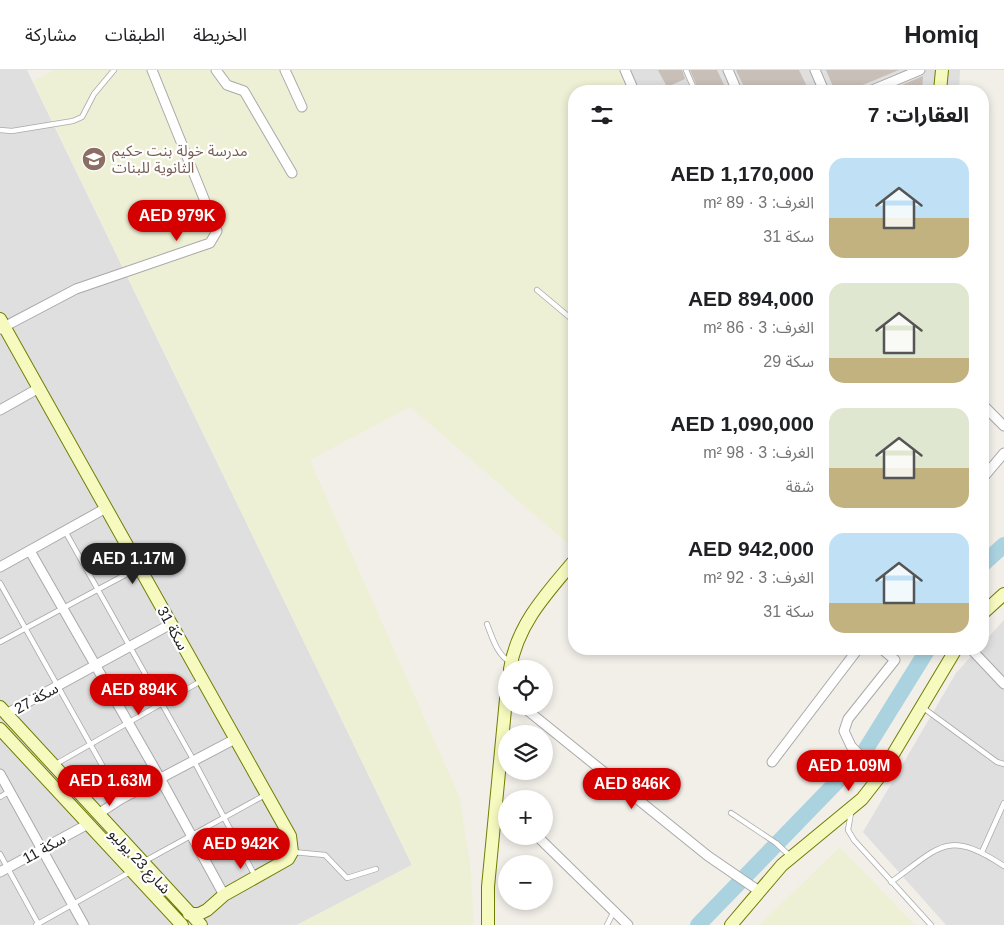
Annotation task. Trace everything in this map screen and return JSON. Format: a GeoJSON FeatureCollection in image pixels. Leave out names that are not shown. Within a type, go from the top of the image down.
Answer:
{"type":"FeatureCollection","features":[{"type":"Feature","properties":{"kind":"street"},"geometry":{"type":"LineString","coordinates":[[1,325],[76,290],[210,243],[215,238],[216,231],[152,70]]}},
{"type":"Feature","properties":{"kind":"street"},"geometry":{"type":"LineString","coordinates":[[216,70],[220,78],[227,85],[244,91],[292,173]]}},
{"type":"Feature","properties":{"kind":"street"},"geometry":{"type":"LineString","coordinates":[[285,70],[302,107]]}},
{"type":"Feature","properties":{"kind":"street"},"geometry":{"type":"LineString","coordinates":[[625,70],[631,85]]}},
{"type":"Feature","properties":{"kind":"street"},"geometry":{"type":"LineString","coordinates":[[728,70],[734,85]]}},
{"type":"Feature","properties":{"kind":"street"},"geometry":{"type":"LineString","coordinates":[[815,70],[821,85]]}},
{"type":"Feature","properties":{"kind":"street"},"geometry":{"type":"LineString","coordinates":[[882,85],[906,73],[920,70]]}},
{"type":"Feature","properties":{"kind":"street"},"geometry":{"type":"LineString","coordinates":[[941,85],[942,70]]}},
{"type":"Feature","properties":{"kind":"street","name":"سكة 31"},"geometry":{"type":"LineString","coordinates":[[1,325],[39,388],[290,836],[292,852]]}},
{"type":"Feature","properties":{"kind":"street"},"geometry":{"type":"LineString","coordinates":[[0,410],[39,388]]}},
{"type":"Feature","properties":{"kind":"street"},"geometry":{"type":"LineString","coordinates":[[989,411],[1004,426]]}},
{"type":"Feature","properties":{"kind":"street"},"geometry":{"type":"LineString","coordinates":[[989,471],[1004,453]]}},
{"type":"Feature","properties":{"kind":"street"},"geometry":{"type":"LineString","coordinates":[[0,566],[106,508]]}},
{"type":"Feature","properties":{"kind":"street"},"geometry":{"type":"LineString","coordinates":[[30,551],[224,894]]}},
{"type":"Feature","properties":{"kind":"street"},"geometry":{"type":"LineString","coordinates":[[512,660],[518,637],[539,605],[568,569]]}},
{"type":"Feature","properties":{"kind":"street"},"geometry":{"type":"LineString","coordinates":[[989,608],[1004,594]]}},
{"type":"Feature","properties":{"kind":"street","name":"سكة 27"},"geometry":{"type":"LineString","coordinates":[[3,711],[57,686],[171,624]]}},
{"type":"Feature","properties":{"kind":"street"},"geometry":{"type":"LineString","coordinates":[[772,762],[853,655]]}},
{"type":"Feature","properties":{"kind":"street"},"geometry":{"type":"LineString","coordinates":[[880,776],[851,746],[844,732],[848,719],[895,660],[889,655]]}},
{"type":"Feature","properties":{"kind":"street"},"geometry":{"type":"LineString","coordinates":[[731,925],[759,890],[792,857],[853,807],[880,776],[952,655]]}},
{"type":"Feature","properties":{"kind":"street"},"geometry":{"type":"LineString","coordinates":[[977,655],[1004,684]]}},
{"type":"Feature","properties":{"kind":"street","name":"شارع 23 يوليو"},"geometry":{"type":"LineString","coordinates":[[3,711],[201,925]]}},
{"type":"Feature","properties":{"kind":"street"},"geometry":{"type":"LineString","coordinates":[[501,790],[505,715]]}},
{"type":"Feature","properties":{"kind":"street"},"geometry":{"type":"LineString","coordinates":[[533,715],[708,856],[759,890]]}},
{"type":"Feature","properties":{"kind":"street","name":"شارع 23 يوليو"},"geometry":{"type":"LineString","coordinates":[[0,729],[182,925]]}},
{"type":"Feature","properties":{"kind":"street"},"geometry":{"type":"LineString","coordinates":[[98,814],[121,799],[234,739]]}},
{"type":"Feature","properties":{"kind":"street"},"geometry":{"type":"LineString","coordinates":[[0,774],[84,925]]}},
{"type":"Feature","properties":{"kind":"street","name":"سكة 11"},"geometry":{"type":"LineString","coordinates":[[4,870],[88,824]]}},
{"type":"Feature","properties":{"kind":"street"},"geometry":{"type":"LineString","coordinates":[[488,925],[488,887],[498,830]]}},
{"type":"Feature","properties":{"kind":"street"},"geometry":{"type":"LineString","coordinates":[[546,845],[628,925]]}},
{"type":"Feature","properties":{"kind":"street"},"geometry":{"type":"LineString","coordinates":[[189,914],[199,914],[211,907],[224,894],[283,863],[292,852]]}},
{"type":"Feature","properties":{"kind":"street"},"geometry":{"type":"LineString","coordinates":[[209,925],[211,907]]}},
{"type":"Feature","properties":{"kind":"street"},"geometry":{"type":"LineString","coordinates":[[165,908],[166,925]]}},
{"type":"Feature","properties":{"kind":"lane"},"geometry":{"type":"LineString","coordinates":[[0,130],[12,131],[73,121],[82,117],[94,94],[114,70]]}},
{"type":"Feature","properties":{"kind":"lane"},"geometry":{"type":"LineString","coordinates":[[686,70],[692,85]]}},
{"type":"Feature","properties":{"kind":"lane"},"geometry":{"type":"LineString","coordinates":[[537,290],[568,316]]}},
{"type":"Feature","properties":{"kind":"lane"},"geometry":{"type":"LineString","coordinates":[[65,530],[194,761],[255,878]]}},
{"type":"Feature","properties":{"kind":"lane"},"geometry":{"type":"LineString","coordinates":[[0,642],[139,567]]}},
{"type":"Feature","properties":{"kind":"lane"},"geometry":{"type":"LineString","coordinates":[[0,583],[121,799]]}},
{"type":"Feature","properties":{"kind":"lane"},"geometry":{"type":"LineString","coordinates":[[486,624],[506,660]]}},
{"type":"Feature","properties":{"kind":"lane"},"geometry":{"type":"LineString","coordinates":[[52,766],[202,680]]}},
{"type":"Feature","properties":{"kind":"lane"},"geometry":{"type":"LineString","coordinates":[[921,706],[997,762],[1004,764]]}},
{"type":"Feature","properties":{"kind":"lane"},"geometry":{"type":"LineString","coordinates":[[0,797],[10,792]]}},
{"type":"Feature","properties":{"kind":"lane"},"geometry":{"type":"LineString","coordinates":[[142,863],[266,794]]}},
{"type":"Feature","properties":{"kind":"lane"},"geometry":{"type":"LineString","coordinates":[[982,852],[1004,803]]}},
{"type":"Feature","properties":{"kind":"lane"},"geometry":{"type":"LineString","coordinates":[[853,807],[848,830],[854,840],[931,925]]}},
{"type":"Feature","properties":{"kind":"lane"},"geometry":{"type":"LineString","coordinates":[[731,813],[792,857]]}},
{"type":"Feature","properties":{"kind":"lane"},"geometry":{"type":"LineString","coordinates":[[891,882],[939,847],[961,844],[982,852],[1004,866]]}},
{"type":"Feature","properties":{"kind":"lane"},"geometry":{"type":"LineString","coordinates":[[292,852],[325,855],[347,878],[376,869]]}},
{"type":"Feature","properties":{"kind":"lane"},"geometry":{"type":"LineString","coordinates":[[0,854],[4,870],[38,925],[131,871]]}},
{"type":"Feature","properties":{"kind":"lane"},"geometry":{"type":"LineString","coordinates":[[606,925],[614,911]]}},
{"type":"Feature","properties":{"kind":"shaded area"},"geometry":{"type":"Polygon","coordinates":[[[0,70],[27,70],[412,865],[297,925],[0,925],[0,70]]]}},
{"type":"Feature","properties":{"kind":"shaded area"},"geometry":{"type":"Polygon","coordinates":[[[611,70],[960,70],[959,85],[617,85],[611,70]]]}},
{"type":"Feature","properties":{"kind":"shaded area"},"geometry":{"type":"Polygon","coordinates":[[[1004,620],[1004,925],[946,925],[863,832],[956,673],[972,655],[989,655],[989,636],[1004,620]]]}},
{"type":"Feature","properties":{"kind":"green space"},"geometry":{"type":"Polygon","coordinates":[[[55,70],[622,70],[628,85],[568,85],[568,542],[410,407],[310,460],[460,798],[471,871],[474,925],[297,925],[412,865],[33,81],[55,70]]]}},
{"type":"Feature","properties":{"kind":"green space"},"geometry":{"type":"Polygon","coordinates":[[[840,847],[915,925],[759,925],[840,847]]]}},
{"type":"Feature","properties":{"kind":"building"},"geometry":{"type":"Polygon","coordinates":[[[658,70],[682,70],[685,79],[672,85],[666,85],[658,70]]]}},
{"type":"Feature","properties":{"kind":"building"},"geometry":{"type":"Polygon","coordinates":[[[690,70],[717,70],[724,85],[696,85],[690,70]]]}},
{"type":"Feature","properties":{"kind":"building"},"geometry":{"type":"Polygon","coordinates":[[[736,70],[799,70],[806,85],[743,85],[736,70]]]}},
{"type":"Feature","properties":{"kind":"building"},"geometry":{"type":"Polygon","coordinates":[[[826,70],[899,70],[863,85],[832,85],[826,70]]]}},
{"type":"Feature","properties":{"kind":"building"},"geometry":{"type":"Polygon","coordinates":[[[923,76],[922,85],[902,85],[923,76]]]}},
{"type":"Feature","properties":{"kind":"waterway"},"geometry":{"type":"LineString","coordinates":[[989,559],[1004,545]]}},
{"type":"Feature","properties":{"kind":"waterway"},"geometry":{"type":"LineString","coordinates":[[698,925],[861,757],[924,655]]}},
{"type":"Feature","properties":{"kind":"place","name":"مدرسة خولة بنت حكيم الثانوية للبنات"},"geometry":{"type":"Point","coordinates":[94,159]}}]}
